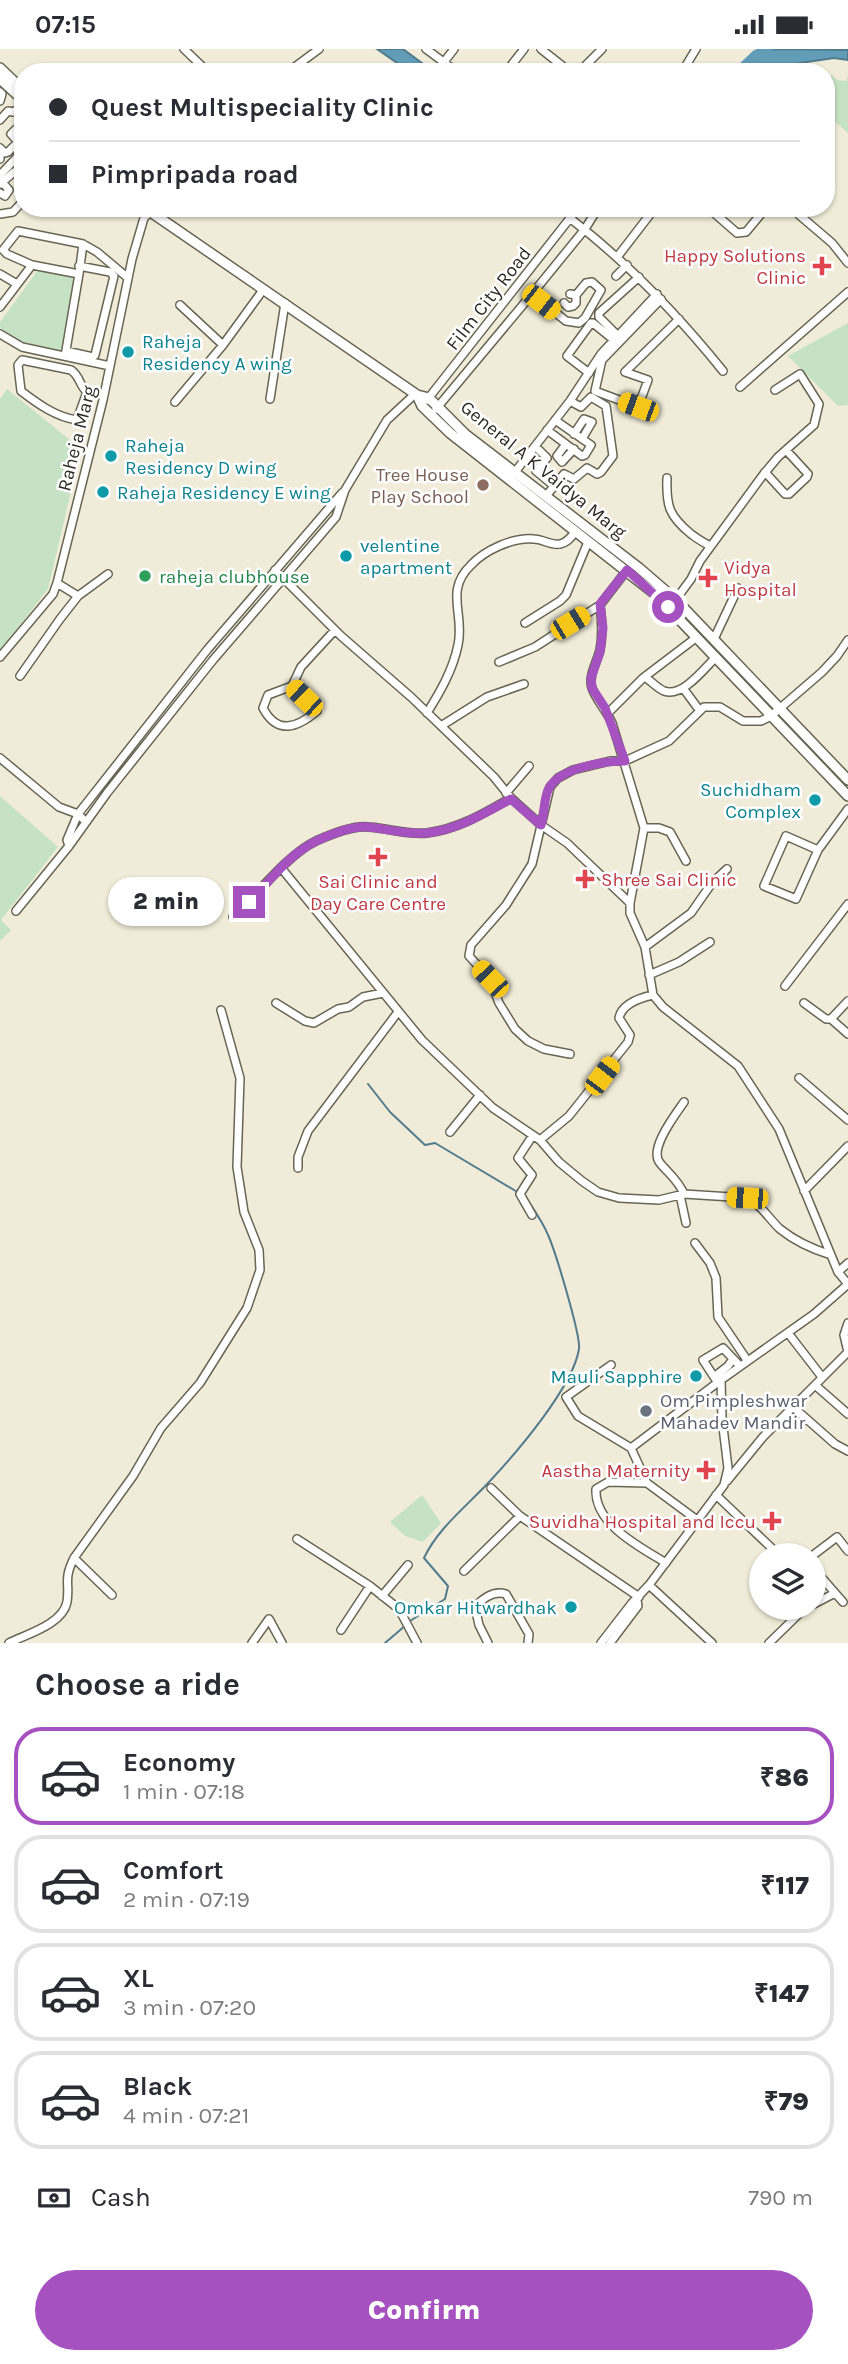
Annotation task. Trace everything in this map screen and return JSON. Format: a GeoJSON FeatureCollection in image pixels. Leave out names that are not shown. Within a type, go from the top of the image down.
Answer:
{"type":"FeatureCollection","features":[{"type":"Feature","properties":{"kind":"main road"},"geometry":{"type":"LineString","coordinates":[[0,68],[14,81]]}},
{"type":"Feature","properties":{"kind":"main road"},"geometry":{"type":"LineString","coordinates":[[0,79],[14,92]]}},
{"type":"Feature","properties":{"kind":"main road","name":"General A K Vaidya Marg"},"geometry":{"type":"LineString","coordinates":[[158,217],[416,394],[429,398],[465,433],[639,568],[676,600],[848,780]]}},
{"type":"Feature","properties":{"kind":"main road"},"geometry":{"type":"LineString","coordinates":[[416,394],[422,406]]}},
{"type":"Feature","properties":{"kind":"main road","name":"General A K Vaidya Marg"},"geometry":{"type":"LineString","coordinates":[[422,406],[476,454],[627,570],[668,607],[848,796]]}},
{"type":"Feature","properties":{"kind":"street"},"geometry":{"type":"LineString","coordinates":[[184,49],[199,63]]}},
{"type":"Feature","properties":{"kind":"street"},"geometry":{"type":"LineString","coordinates":[[300,63],[319,49]]}},
{"type":"Feature","properties":{"kind":"street"},"geometry":{"type":"LineString","coordinates":[[426,49],[444,62],[454,49]]}},
{"type":"Feature","properties":{"kind":"street"},"geometry":{"type":"LineString","coordinates":[[513,63],[524,49]]}},
{"type":"Feature","properties":{"kind":"street"},"geometry":{"type":"LineString","coordinates":[[541,49],[559,63]]}},
{"type":"Feature","properties":{"kind":"street"},"geometry":{"type":"LineString","coordinates":[[588,63],[602,49]]}},
{"type":"Feature","properties":{"kind":"street"},"geometry":{"type":"LineString","coordinates":[[0,92],[0,101]]}},
{"type":"Feature","properties":{"kind":"street"},"geometry":{"type":"LineString","coordinates":[[0,120],[8,111],[14,111]]}},
{"type":"Feature","properties":{"kind":"street"},"geometry":{"type":"LineString","coordinates":[[0,148],[5,153],[14,146]]}},
{"type":"Feature","properties":{"kind":"street"},"geometry":{"type":"LineString","coordinates":[[0,193],[5,196],[9,190],[1,180],[14,163]]}},
{"type":"Feature","properties":{"kind":"street","name":"Raheja Marg"},"geometry":{"type":"LineString","coordinates":[[0,657],[53,594],[57,583],[144,217]]}},
{"type":"Feature","properties":{"kind":"street","name":"Film City Road"},"geometry":{"type":"LineString","coordinates":[[430,414],[532,294],[592,217]]}},
{"type":"Feature","properties":{"kind":"street"},"geometry":{"type":"LineString","coordinates":[[618,256],[648,217]]}},
{"type":"Feature","properties":{"kind":"street"},"geometry":{"type":"LineString","coordinates":[[719,217],[737,233],[742,233],[757,217]]}},
{"type":"Feature","properties":{"kind":"street"},"geometry":{"type":"LineString","coordinates":[[802,217],[832,243],[848,263]]}},
{"type":"Feature","properties":{"kind":"street"},"geometry":{"type":"LineString","coordinates":[[571,219],[618,256],[659,297],[723,370]]}},
{"type":"Feature","properties":{"kind":"street","name":"Film City Road"},"geometry":{"type":"LineString","coordinates":[[422,406],[571,219]]}},
{"type":"Feature","properties":{"kind":"street"},"geometry":{"type":"LineString","coordinates":[[0,334],[12,343],[34,351],[95,355],[114,276],[110,272],[32,265],[3,250],[18,231],[83,244],[128,278]]}},
{"type":"Feature","properties":{"kind":"street"},"geometry":{"type":"LineString","coordinates":[[65,354],[83,244]]}},
{"type":"Feature","properties":{"kind":"street"},"geometry":{"type":"LineString","coordinates":[[615,275],[626,264]]}},
{"type":"Feature","properties":{"kind":"street"},"geometry":{"type":"LineString","coordinates":[[0,307],[32,265]]}},
{"type":"Feature","properties":{"kind":"street"},"geometry":{"type":"LineString","coordinates":[[0,274],[17,284]]}},
{"type":"Feature","properties":{"kind":"street"},"geometry":{"type":"LineString","coordinates":[[616,338],[599,317],[599,313],[639,277]]}},
{"type":"Feature","properties":{"kind":"street"},"geometry":{"type":"LineString","coordinates":[[532,294],[566,321],[579,323],[585,318],[601,290],[592,282],[586,283],[573,294],[576,303],[573,306],[568,307],[564,303]]}},
{"type":"Feature","properties":{"kind":"street"},"geometry":{"type":"LineString","coordinates":[[175,402],[223,345],[263,290]]}},
{"type":"Feature","properties":{"kind":"street"},"geometry":{"type":"LineString","coordinates":[[740,387],[848,292]]}},
{"type":"Feature","properties":{"kind":"street"},"geometry":{"type":"LineString","coordinates":[[659,297],[602,360],[595,391],[638,407],[648,380],[625,372],[679,319]]}},
{"type":"Feature","properties":{"kind":"street"},"geometry":{"type":"LineString","coordinates":[[515,472],[616,338],[659,297]]}},
{"type":"Feature","properties":{"kind":"street"},"geometry":{"type":"LineString","coordinates":[[270,399],[285,303]]}},
{"type":"Feature","properties":{"kind":"street"},"geometry":{"type":"LineString","coordinates":[[180,305],[223,345]]}},
{"type":"Feature","properties":{"kind":"street"},"geometry":{"type":"LineString","coordinates":[[589,373],[567,356],[591,323],[616,338]]}},
{"type":"Feature","properties":{"kind":"street"},"geometry":{"type":"LineString","coordinates":[[31,361],[34,351]]}},
{"type":"Feature","properties":{"kind":"street"},"geometry":{"type":"LineString","coordinates":[[65,354],[110,366]]}},
{"type":"Feature","properties":{"kind":"street"},"geometry":{"type":"LineString","coordinates":[[31,361],[71,370],[77,375],[87,392],[77,421],[65,419],[21,391],[19,362],[31,361]]}},
{"type":"Feature","properties":{"kind":"street"},"geometry":{"type":"LineString","coordinates":[[668,607],[676,600],[765,472],[817,419],[819,404],[800,374],[775,390]]}},
{"type":"Feature","properties":{"kind":"street"},"geometry":{"type":"LineString","coordinates":[[69,846],[67,840],[78,814],[207,650],[345,490],[387,420],[416,394]]}},
{"type":"Feature","properties":{"kind":"street"},"geometry":{"type":"LineString","coordinates":[[546,496],[564,474],[575,479],[587,468],[597,474],[613,456],[606,406],[592,397],[581,407],[570,401]]}},
{"type":"Feature","properties":{"kind":"street"},"geometry":{"type":"LineString","coordinates":[[574,433],[584,419],[592,422],[582,439]]}},
{"type":"Feature","properties":{"kind":"street"},"geometry":{"type":"LineString","coordinates":[[547,430],[585,455],[591,445],[555,420]]}},
{"type":"Feature","properties":{"kind":"street"},"geometry":{"type":"LineString","coordinates":[[566,444],[557,456],[562,462],[574,449]]}},
{"type":"Feature","properties":{"kind":"street"},"geometry":{"type":"LineString","coordinates":[[536,471],[547,458],[539,450]]}},
{"type":"Feature","properties":{"kind":"street"},"geometry":{"type":"LineString","coordinates":[[765,472],[785,494],[789,494],[807,477],[808,474],[786,450]]}},
{"type":"Feature","properties":{"kind":"street"},"geometry":{"type":"LineString","coordinates":[[524,460],[554,486]]}},
{"type":"Feature","properties":{"kind":"street"},"geometry":{"type":"LineString","coordinates":[[667,478],[668,506],[673,518],[703,543],[711,546]]}},
{"type":"Feature","properties":{"kind":"street"},"geometry":{"type":"LineString","coordinates":[[16,911],[197,680],[336,517],[345,490]]}},
{"type":"Feature","properties":{"kind":"street"},"geometry":{"type":"LineString","coordinates":[[427,713],[453,665],[459,642],[456,591],[459,578],[473,562],[508,543],[531,538],[558,545],[567,542],[576,531]]}},
{"type":"Feature","properties":{"kind":"street"},"geometry":{"type":"LineString","coordinates":[[525,623],[566,595],[588,542]]}},
{"type":"Feature","properties":{"kind":"street"},"geometry":{"type":"LineString","coordinates":[[275,570],[335,630],[495,777],[508,796],[541,825],[567,843],[630,903]]}},
{"type":"Feature","properties":{"kind":"street"},"geometry":{"type":"LineString","coordinates":[[499,663],[535,647],[600,604],[627,570]]}},
{"type":"Feature","properties":{"kind":"street"},"geometry":{"type":"LineString","coordinates":[[20,676],[78,596],[108,574]]}},
{"type":"Feature","properties":{"kind":"street"},"geometry":{"type":"LineString","coordinates":[[57,583],[78,596]]}},
{"type":"Feature","properties":{"kind":"street"},"geometry":{"type":"LineString","coordinates":[[714,639],[738,588]]}},
{"type":"Feature","properties":{"kind":"street"},"geometry":{"type":"LineString","coordinates":[[600,604],[603,628],[600,652],[591,678],[592,688],[608,713],[644,828],[630,913],[645,947],[653,995],[663,1007],[738,1066],[779,1129],[838,1272],[848,1284],[814,1314],[718,1380],[631,1448]]}},
{"type":"Feature","properties":{"kind":"street"},"geometry":{"type":"LineString","coordinates":[[292,686],[317,711],[302,724],[278,726],[270,721],[263,708],[268,695],[292,686],[301,667],[335,630]]}},
{"type":"Feature","properties":{"kind":"street"},"geometry":{"type":"LineString","coordinates":[[608,713],[645,677],[696,637]]}},
{"type":"Feature","properties":{"kind":"street"},"geometry":{"type":"LineString","coordinates":[[570,1054],[544,1049],[528,1041],[515,1029],[499,1003],[490,979],[469,955],[471,945],[506,905],[532,865],[550,787],[558,778],[573,771],[596,764],[625,761],[669,741],[704,708],[720,707],[743,721],[761,721],[781,709],[837,656],[848,640]]}},
{"type":"Feature","properties":{"kind":"street"},"geometry":{"type":"LineString","coordinates":[[645,677],[668,692],[683,688],[716,657]]}},
{"type":"Feature","properties":{"kind":"street"},"geometry":{"type":"LineString","coordinates":[[441,726],[487,697],[524,684]]}},
{"type":"Feature","properties":{"kind":"street"},"geometry":{"type":"LineString","coordinates":[[683,688],[700,711]]}},
{"type":"Feature","properties":{"kind":"street"},"geometry":{"type":"LineString","coordinates":[[0,758],[59,807],[78,814],[86,822]]}},
{"type":"Feature","properties":{"kind":"street"},"geometry":{"type":"LineString","coordinates":[[233,917],[301,850],[327,837],[365,826],[400,833],[425,833],[467,823],[508,796],[528,766]]}},
{"type":"Feature","properties":{"kind":"street"},"geometry":{"type":"LineString","coordinates":[[818,850],[786,836],[764,886],[796,899],[818,850],[848,809]]}},
{"type":"Feature","properties":{"kind":"street"},"geometry":{"type":"LineString","coordinates":[[644,828],[659,828],[670,832],[686,861]]}},
{"type":"Feature","properties":{"kind":"street"},"geometry":{"type":"LineString","coordinates":[[282,869],[422,1039],[494,1108],[537,1137],[559,1161],[598,1192],[619,1198],[659,1200],[682,1195],[747,1198],[754,1201],[793,1239],[831,1255]]}},
{"type":"Feature","properties":{"kind":"street"},"geometry":{"type":"LineString","coordinates":[[645,947],[691,913],[712,883],[727,869]]}},
{"type":"Feature","properties":{"kind":"street"},"geometry":{"type":"LineString","coordinates":[[785,986],[848,904]]}},
{"type":"Feature","properties":{"kind":"street"},"geometry":{"type":"LineString","coordinates":[[649,975],[679,962],[710,941]]}},
{"type":"Feature","properties":{"kind":"street"},"geometry":{"type":"LineString","coordinates":[[276,1003],[305,1021],[314,1023],[333,1011],[349,1007],[363,997],[383,993]]}},
{"type":"Feature","properties":{"kind":"street"},"geometry":{"type":"LineString","coordinates":[[532,1215],[520,1194],[532,1175],[518,1158],[537,1137],[569,1116],[628,1042],[629,1035],[619,1019],[620,1012],[635,1000],[653,995]]}},
{"type":"Feature","properties":{"kind":"street"},"geometry":{"type":"LineString","coordinates":[[831,1019],[848,1000]]}},
{"type":"Feature","properties":{"kind":"street"},"geometry":{"type":"LineString","coordinates":[[804,1003],[826,1019],[831,1019],[848,1034]]}},
{"type":"Feature","properties":{"kind":"street"},"geometry":{"type":"LineString","coordinates":[[9,1643],[55,1620],[63,1612],[67,1601],[67,1572],[74,1559],[134,1476],[161,1428],[200,1383],[247,1308],[260,1270],[259,1250],[244,1212],[237,1167],[240,1078],[221,1010]]}},
{"type":"Feature","properties":{"kind":"street"},"geometry":{"type":"LineString","coordinates":[[298,1168],[308,1131],[398,1012]]}},
{"type":"Feature","properties":{"kind":"street"},"geometry":{"type":"LineString","coordinates":[[799,1077],[848,1119]]}},
{"type":"Feature","properties":{"kind":"street"},"geometry":{"type":"LineString","coordinates":[[450,1132],[480,1095]]}},
{"type":"Feature","properties":{"kind":"street"},"geometry":{"type":"LineString","coordinates":[[684,1102],[663,1135],[657,1157],[679,1182],[686,1223]]}},
{"type":"Feature","properties":{"kind":"street"},"geometry":{"type":"LineString","coordinates":[[804,1191],[848,1146]]}},
{"type":"Feature","properties":{"kind":"street"},"geometry":{"type":"LineString","coordinates":[[695,1243],[710,1263],[716,1278],[718,1317],[747,1360]]}},
{"type":"Feature","properties":{"kind":"street"},"geometry":{"type":"LineString","coordinates":[[838,1272],[848,1263]]}},
{"type":"Feature","properties":{"kind":"street"},"geometry":{"type":"LineString","coordinates":[[602,1643],[638,1606],[638,1599],[763,1437],[848,1352],[844,1335],[848,1323]]}},
{"type":"Feature","properties":{"kind":"street"},"geometry":{"type":"LineString","coordinates":[[788,1333],[822,1377]]}},
{"type":"Feature","properties":{"kind":"street"},"geometry":{"type":"LineString","coordinates":[[724,1485],[728,1468],[718,1380],[703,1360],[723,1348],[740,1366]]}},
{"type":"Feature","properties":{"kind":"street"},"geometry":{"type":"LineString","coordinates":[[718,1380],[733,1359]]}},
{"type":"Feature","properties":{"kind":"street"},"geometry":{"type":"LineString","coordinates":[[611,1364],[566,1397],[578,1416],[631,1448],[647,1483],[697,1520]]}},
{"type":"Feature","properties":{"kind":"street"},"geometry":{"type":"LineString","coordinates":[[815,1385],[848,1414]]}},
{"type":"Feature","properties":{"kind":"street"},"geometry":{"type":"LineString","coordinates":[[793,1407],[845,1450],[848,1441]]}},
{"type":"Feature","properties":{"kind":"street"},"geometry":{"type":"LineString","coordinates":[[647,1483],[608,1482],[596,1489],[595,1498],[614,1527],[666,1563]]}},
{"type":"Feature","properties":{"kind":"street"},"geometry":{"type":"LineString","coordinates":[[491,1488],[520,1516],[638,1599]]}},
{"type":"Feature","properties":{"kind":"street"},"geometry":{"type":"LineString","coordinates":[[716,1496],[766,1543]]}},
{"type":"Feature","properties":{"kind":"street"},"geometry":{"type":"LineString","coordinates":[[464,1571],[520,1516]]}},
{"type":"Feature","properties":{"kind":"street"},"geometry":{"type":"LineString","coordinates":[[826,1545],[837,1537],[848,1551]]}},
{"type":"Feature","properties":{"kind":"street"},"geometry":{"type":"LineString","coordinates":[[297,1539],[370,1586],[398,1609],[417,1643]]}},
{"type":"Feature","properties":{"kind":"street"},"geometry":{"type":"LineString","coordinates":[[74,1559],[112,1595]]}},
{"type":"Feature","properties":{"kind":"street"},"geometry":{"type":"LineString","coordinates":[[382,1596],[408,1565]]}},
{"type":"Feature","properties":{"kind":"street"},"geometry":{"type":"LineString","coordinates":[[826,1583],[843,1602]]}},
{"type":"Feature","properties":{"kind":"street"},"geometry":{"type":"LineString","coordinates":[[649,1585],[712,1643]]}},
{"type":"Feature","properties":{"kind":"street"},"geometry":{"type":"LineString","coordinates":[[341,1630],[370,1586]]}},
{"type":"Feature","properties":{"kind":"street"},"geometry":{"type":"LineString","coordinates":[[488,1643],[479,1625],[475,1607],[484,1598],[500,1592],[506,1594],[529,1634],[528,1643]]}},
{"type":"Feature","properties":{"kind":"street"},"geometry":{"type":"LineString","coordinates":[[826,1598],[835,1593]]}},
{"type":"Feature","properties":{"kind":"street"},"geometry":{"type":"LineString","coordinates":[[252,1643],[269,1619],[282,1643]]}},
{"type":"Feature","properties":{"kind":"street"},"geometry":{"type":"LineString","coordinates":[[769,1643],[793,1620]]}},
{"type":"Feature","properties":{"kind":"street"},"geometry":{"type":"LineString","coordinates":[[610,1643],[617,1629]]}},
{"type":"Feature","properties":{"kind":"green space"},"geometry":{"type":"Polygon","coordinates":[[[848,76],[848,133],[835,122],[835,78],[846,81],[848,76]]]}},
{"type":"Feature","properties":{"kind":"green space"},"geometry":{"type":"Polygon","coordinates":[[[43,263],[79,274],[62,351],[15,340],[0,328],[0,322],[43,263]]]}},
{"type":"Feature","properties":{"kind":"green space"},"geometry":{"type":"Polygon","coordinates":[[[848,323],[848,405],[838,406],[788,356],[848,323]]]}},
{"type":"Feature","properties":{"kind":"green space"},"geometry":{"type":"Polygon","coordinates":[[[7,389],[81,449],[48,589],[0,651],[0,399],[7,389]]]}},
{"type":"Feature","properties":{"kind":"green space"},"geometry":{"type":"Polygon","coordinates":[[[0,796],[58,847],[1,920],[11,930],[0,941],[0,796]]]}},
{"type":"Feature","properties":{"kind":"green space"},"geometry":{"type":"Polygon","coordinates":[[[422,1495],[441,1523],[423,1542],[405,1536],[390,1522],[422,1495]]]}},
{"type":"Feature","properties":{"kind":"water"},"geometry":{"type":"Polygon","coordinates":[[[377,49],[403,49],[422,63],[397,63],[377,49]]]}},
{"type":"Feature","properties":{"kind":"water"},"geometry":{"type":"Polygon","coordinates":[[[776,49],[848,50],[848,60],[834,58],[800,63],[749,63],[776,49]]]}},
{"type":"Feature","properties":{"kind":"waterway"},"geometry":{"type":"LineString","coordinates":[[748,63],[768,49]]}},
{"type":"Feature","properties":{"kind":"waterway"},"geometry":{"type":"LineString","coordinates":[[368,1084],[390,1112],[425,1145],[435,1143],[519,1193]]}},
{"type":"Feature","properties":{"kind":"waterway"},"geometry":{"type":"LineString","coordinates":[[410,1621],[445,1599],[448,1586],[424,1558],[430,1547],[445,1527],[528,1437],[555,1400],[575,1364],[579,1341],[572,1311],[544,1225],[526,1198]]}},
{"type":"Feature","properties":{"kind":"waterway"},"geometry":{"type":"LineString","coordinates":[[385,1643],[406,1625]]}},
{"type":"Feature","properties":{"kind":"place","name":"Happy Solutions Clinic"},"geometry":{"type":"Point","coordinates":[822,266]}},
{"type":"Feature","properties":{"kind":"place","name":"Raheja Residency A wing"},"geometry":{"type":"Point","coordinates":[128,352]}},
{"type":"Feature","properties":{"kind":"place","name":"Raheja Residency D wing"},"geometry":{"type":"Point","coordinates":[111,456]}},
{"type":"Feature","properties":{"kind":"place","name":"Tree House Play School"},"geometry":{"type":"Point","coordinates":[483,485]}},
{"type":"Feature","properties":{"kind":"place","name":"Raheja Residency E wing"},"geometry":{"type":"Point","coordinates":[103,492]}},
{"type":"Feature","properties":{"kind":"place","name":"velentine apartment"},"geometry":{"type":"Point","coordinates":[346,556]}},
{"type":"Feature","properties":{"kind":"place","name":"raheja clubhouse"},"geometry":{"type":"Point","coordinates":[145,576]}},
{"type":"Feature","properties":{"kind":"place","name":"Vidya Hospital"},"geometry":{"type":"Point","coordinates":[708,578]}},
{"type":"Feature","properties":{"kind":"place","name":"Suchidham Complex"},"geometry":{"type":"Point","coordinates":[815,800]}},
{"type":"Feature","properties":{"kind":"place","name":"Sai Clinic and Day Care Centre"},"geometry":{"type":"Point","coordinates":[378,857]}},
{"type":"Feature","properties":{"kind":"place","name":"Shree Sai Clinic"},"geometry":{"type":"Point","coordinates":[585,879]}},
{"type":"Feature","properties":{"kind":"place","name":"Mauli Sapphire"},"geometry":{"type":"Point","coordinates":[696,1376]}},
{"type":"Feature","properties":{"kind":"place","name":"Om Pimpleshwar Mahadev Mandir"},"geometry":{"type":"Point","coordinates":[646,1411]}},
{"type":"Feature","properties":{"kind":"place","name":"Aastha Maternity"},"geometry":{"type":"Point","coordinates":[706,1470]}},
{"type":"Feature","properties":{"kind":"place","name":"Suvidha Hospital and Iccu"},"geometry":{"type":"Point","coordinates":[772,1521]}},
{"type":"Feature","properties":{"kind":"place","name":"Omkar Hitwardhak"},"geometry":{"type":"Point","coordinates":[571,1607]}},
{"type":"Feature","properties":{"kind":"route"},"geometry":{"type":"LineString","coordinates":[[249,902],[301,850],[314,842],[345,831],[365,826],[400,833],[448,829],[467,823],[511,799],[541,825],[550,787],[558,778],[596,764],[625,761],[612,723],[592,688],[591,678],[600,652],[603,628],[600,604],[627,570],[668,607]]}}]}
